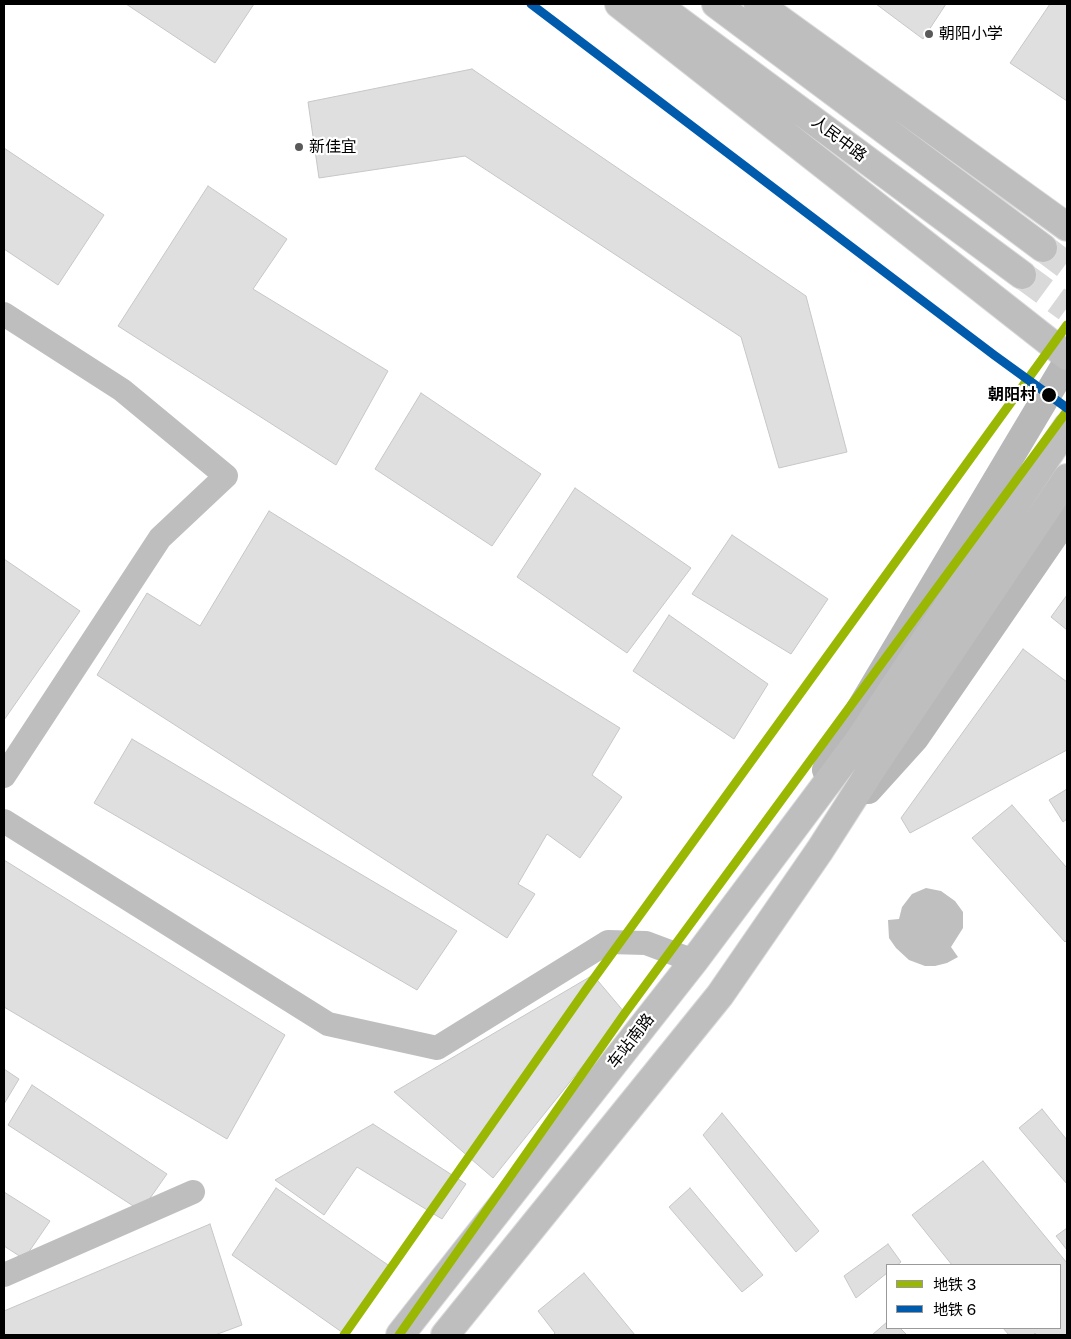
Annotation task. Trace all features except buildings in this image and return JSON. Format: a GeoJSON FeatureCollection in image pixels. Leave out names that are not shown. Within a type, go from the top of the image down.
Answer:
{"type":"FeatureCollection","features":[{"type":"Feature","properties":{"kind":"main road"},"geometry":{"type":"LineString","coordinates":[[620,4],[1067,356]]}},
{"type":"Feature","properties":{"kind":"main road","name":"人民中路"},"geometry":{"type":"LineString","coordinates":[[656,4],[1022,275]]}},
{"type":"Feature","properties":{"kind":"main road"},"geometry":{"type":"LineString","coordinates":[[716,4],[1043,248]]}},
{"type":"Feature","properties":{"kind":"main road"},"geometry":{"type":"LineString","coordinates":[[758,4],[1067,227]]}},
{"type":"Feature","properties":{"kind":"main road"},"geometry":{"type":"LineString","coordinates":[[792,832],[860,709],[1067,362]]}},
{"type":"Feature","properties":{"kind":"main road","name":"车站南路"},"geometry":{"type":"LineString","coordinates":[[400,1335],[694,961],[857,744],[1067,427]]}},
{"type":"Feature","properties":{"kind":"main road"},"geometry":{"type":"LineString","coordinates":[[445,1335],[720,995],[1067,478]]}},
{"type":"Feature","properties":{"kind":"main road"},"geometry":{"type":"LineString","coordinates":[[835,826],[915,738],[1067,517]]}},
{"type":"Feature","properties":{"kind":"street"},"geometry":{"type":"LineString","coordinates":[[4,314],[122,390],[226,476],[160,538],[4,776]]}},
{"type":"Feature","properties":{"kind":"street"},"geometry":{"type":"LineString","coordinates":[[4,821],[328,1024],[437,1048],[608,942],[646,943],[694,961]]}},
{"type":"Feature","properties":{"kind":"street"},"geometry":{"type":"LineString","coordinates":[[4,1275],[194,1192]]}},
{"type":"Feature","properties":{"kind":"shaded area"},"geometry":{"type":"Polygon","coordinates":[[[926,888],[941,891],[955,901],[963,912],[963,928],[951,947],[958,957],[947,963],[935,966],[925,966],[909,960],[896,948],[889,938],[888,920],[899,919],[902,907],[912,894],[926,888]]]}},
{"type":"Feature","properties":{"kind":"tunnel"},"geometry":{"type":"LineString","coordinates":[[1043,248],[1067,266]]}},
{"type":"Feature","properties":{"kind":"tunnel"},"geometry":{"type":"LineString","coordinates":[[1022,275],[1067,308]]}},
{"type":"Feature","properties":{"kind":"metro line","name":"6"},"geometry":{"type":"LineString","coordinates":[[531,4],[994,355],[1067,408]]}},
{"type":"Feature","properties":{"kind":"metro line","name":"3"},"geometry":{"type":"LineString","coordinates":[[344,1335],[587,988],[1067,325]]}},
{"type":"Feature","properties":{"kind":"metro line","name":"3"},"geometry":{"type":"LineString","coordinates":[[399,1335],[625,1013],[1067,411]]}},
{"type":"Feature","properties":{"kind":"place","name":"朝阳小学"},"geometry":{"type":"Point","coordinates":[929,34]}},
{"type":"Feature","properties":{"kind":"place","name":"新佳宜"},"geometry":{"type":"Point","coordinates":[299,147]}},
{"type":"Feature","properties":{"kind":"place","name":"朝阳村"},"geometry":{"type":"Point","coordinates":[1049,395]}}]}
